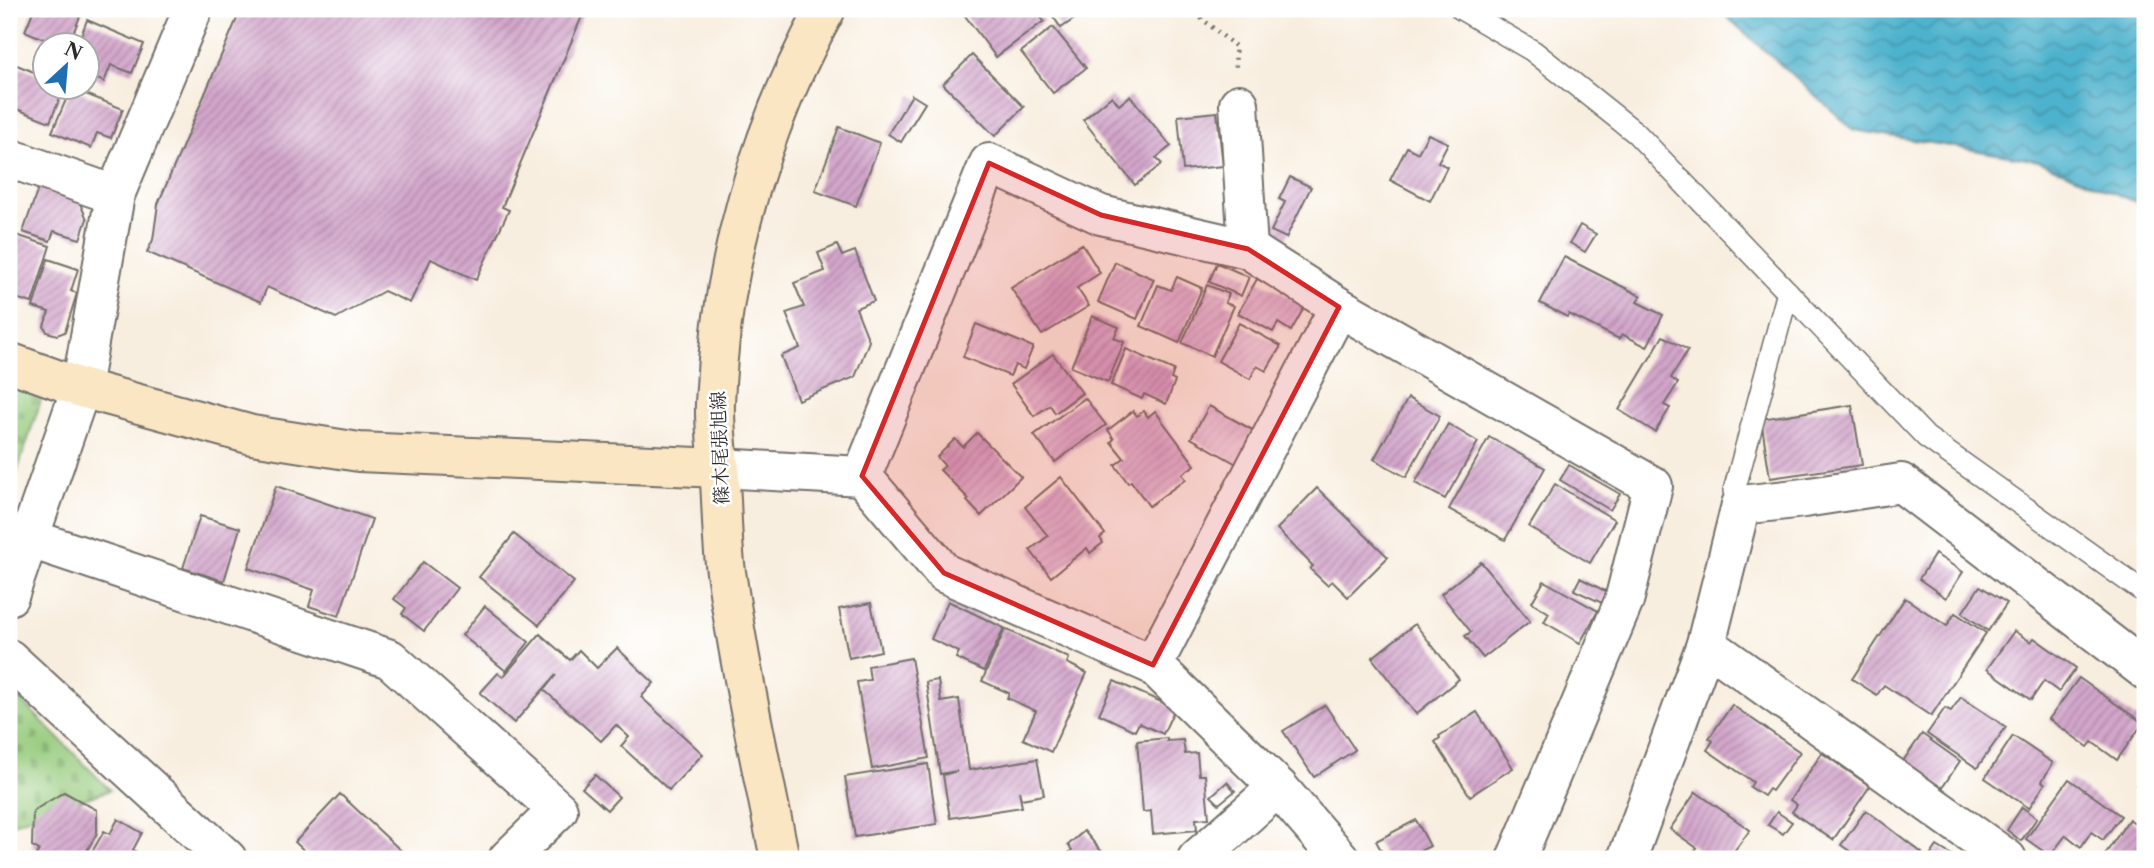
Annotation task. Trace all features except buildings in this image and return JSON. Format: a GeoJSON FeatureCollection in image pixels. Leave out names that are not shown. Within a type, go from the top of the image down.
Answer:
{"type":"FeatureCollection","features":[{"type":"Feature","properties":{"kind":"main road","name":"篠木尾張旭線"},"geometry":{"type":"LineString","coordinates":[[780,859],[726,570],[715,406],[726,291],[738,232],[760,157],[781,99],[827,9]]}},
{"type":"Feature","properties":{"kind":"main road"},"geometry":{"type":"LineString","coordinates":[[9,362],[81,388],[251,435],[359,452],[720,468]]}},
{"type":"Feature","properties":{"kind":"street"},"geometry":{"type":"LineString","coordinates":[[9,596],[81,388],[116,195],[193,9]]}},
{"type":"Feature","properties":{"kind":"street"},"geometry":{"type":"LineString","coordinates":[[1239,104],[1248,249]]}},
{"type":"Feature","properties":{"kind":"street"},"geometry":{"type":"LineString","coordinates":[[9,158],[116,195]]}},
{"type":"Feature","properties":{"kind":"street"},"geometry":{"type":"LineString","coordinates":[[862,476],[989,163],[1101,215],[1248,249],[1339,307],[1653,486],[1624,601],[1516,859]]}},
{"type":"Feature","properties":{"kind":"street"},"geometry":{"type":"LineString","coordinates":[[1153,665],[1339,307]]}},
{"type":"Feature","properties":{"kind":"street"},"geometry":{"type":"LineString","coordinates":[[720,468],[862,476],[944,573],[1153,665],[1278,787],[1340,859]]}},
{"type":"Feature","properties":{"kind":"street"},"geometry":{"type":"LineString","coordinates":[[1627,859],[1706,644],[1741,505],[1901,483],[2145,670]]}},
{"type":"Feature","properties":{"kind":"street"},"geometry":{"type":"LineString","coordinates":[[28,538],[390,659],[558,810],[508,859]]}},
{"type":"Feature","properties":{"kind":"street"},"geometry":{"type":"LineString","coordinates":[[1706,644],[2007,859]]}},
{"type":"Feature","properties":{"kind":"street"},"geometry":{"type":"LineString","coordinates":[[9,659],[227,859]]}},
{"type":"Feature","properties":{"kind":"street"},"geometry":{"type":"LineString","coordinates":[[1197,859],[1278,787]]}},
{"type":"Feature","properties":{"kind":"lane"},"geometry":{"type":"LineString","coordinates":[[1461,9],[1533,51],[1636,132],[1926,437],[2145,593]]}},
{"type":"Feature","properties":{"kind":"lane"},"geometry":{"type":"LineString","coordinates":[[1741,505],[1734,491],[1788,292]]}},
{"type":"Feature","properties":{"kind":"path"},"geometry":{"type":"LineString","coordinates":[[1190,9],[1235,46],[1239,104]]}},
{"type":"Feature","properties":{"kind":"highlighted area"},"geometry":{"type":"Polygon","coordinates":[[[989,163],[1101,215],[1248,249],[1339,307],[1153,665],[944,573],[862,476],[989,163]]]}},
{"type":"Feature","properties":{"kind":"green space"},"geometry":{"type":"Polygon","coordinates":[[[9,387],[42,397],[9,496],[9,387]]]}},
{"type":"Feature","properties":{"kind":"green space"},"geometry":{"type":"Polygon","coordinates":[[[9,688],[110,790],[13,823],[9,831],[9,688]]]}},
{"type":"Feature","properties":{"kind":"water"},"geometry":{"type":"Polygon","coordinates":[[[1718,9],[2145,9],[2145,206],[2038,161],[1854,130],[1718,9]]]}}]}
